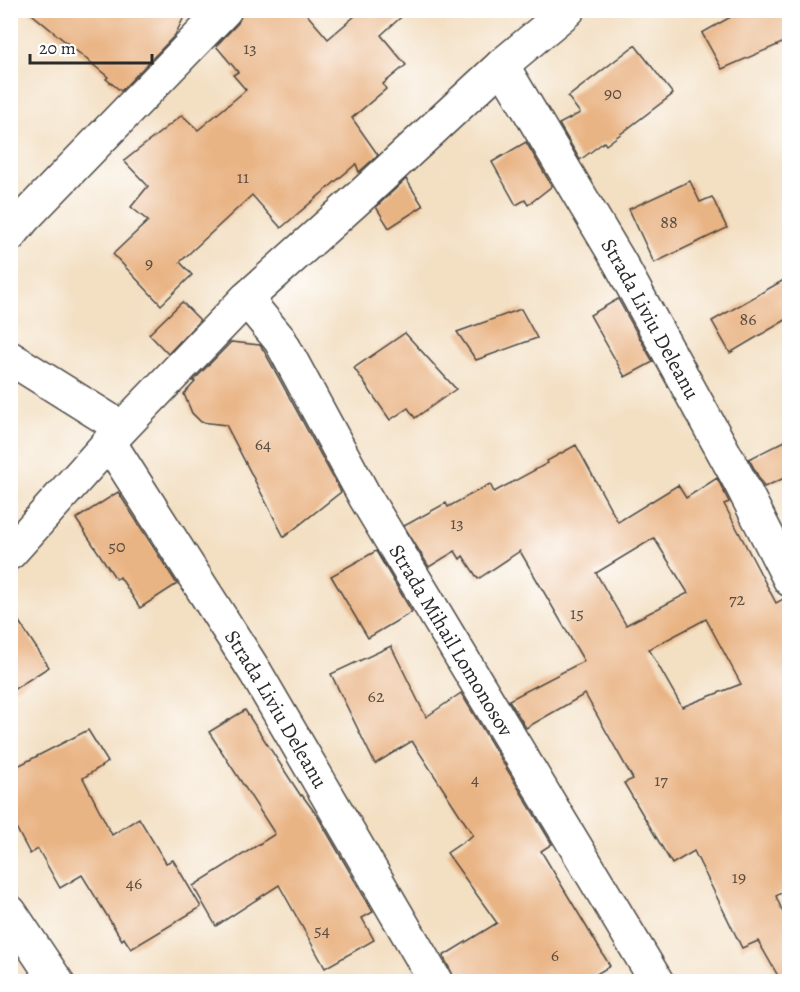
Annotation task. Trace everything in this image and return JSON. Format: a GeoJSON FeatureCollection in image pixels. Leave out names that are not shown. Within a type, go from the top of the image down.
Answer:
{"type":"FeatureCollection","features":[{"type":"Feature","properties":{"kind":"street"},"geometry":{"type":"LineString","coordinates":[[10,235],[225,10]]}},
{"type":"Feature","properties":{"kind":"street"},"geometry":{"type":"LineString","coordinates":[[10,553],[115,435],[246,299],[502,65],[568,10]]}},
{"type":"Feature","properties":{"kind":"street","name":"Strada Liviu Deleanu"},"geometry":{"type":"LineString","coordinates":[[502,65],[620,263],[739,480],[789,580]]}},
{"type":"Feature","properties":{"kind":"street","name":"Strada Mihail Lomonosov"},"geometry":{"type":"LineString","coordinates":[[246,299],[280,340],[364,497],[657,981]]}},
{"type":"Feature","properties":{"kind":"street"},"geometry":{"type":"LineString","coordinates":[[10,358],[115,435]]}},
{"type":"Feature","properties":{"kind":"street","name":"Strada Liviu Deleanu"},"geometry":{"type":"LineString","coordinates":[[115,435],[436,981]]}},
{"type":"Feature","properties":{"kind":"street"},"geometry":{"type":"LineString","coordinates":[[10,912],[57,981]]}},
{"type":"Feature","properties":{"kind":"building"},"geometry":{"type":"Polygon","coordinates":[[[27,10],[198,10],[192,17],[187,11],[175,35],[121,91],[106,79],[108,77],[27,10]]]}},
{"type":"Feature","properties":{"kind":"building"},"geometry":{"type":"Polygon","coordinates":[[[243,10],[303,10],[328,39],[362,10],[409,10],[381,35],[406,65],[383,84],[386,89],[352,118],[378,155],[359,172],[356,164],[281,228],[252,195],[180,262],[192,275],[161,305],[113,254],[148,221],[131,207],[148,186],[124,161],[182,115],[198,130],[246,90],[233,75],[238,72],[216,46],[238,23],[243,10]]]}},
{"type":"Feature","properties":{"kind":"building"},"geometry":{"type":"Polygon","coordinates":[[[743,10],[789,10],[789,40],[722,69],[702,33],[743,10]]]}},
{"type":"Feature","properties":{"kind":"building"},"geometry":{"type":"Polygon","coordinates":[[[635,45],[673,94],[606,145],[604,142],[580,160],[559,124],[580,113],[568,97],[635,45]]]}},
{"type":"Feature","properties":{"kind":"building"},"geometry":{"type":"Polygon","coordinates":[[[526,142],[552,186],[528,205],[525,200],[516,205],[492,162],[526,142]]]}},
{"type":"Feature","properties":{"kind":"building"},"geometry":{"type":"Polygon","coordinates":[[[406,179],[423,206],[389,228],[376,207],[406,179]]]}},
{"type":"Feature","properties":{"kind":"building"},"geometry":{"type":"Polygon","coordinates":[[[690,181],[700,202],[712,197],[727,228],[654,263],[629,209],[690,181]]]}},
{"type":"Feature","properties":{"kind":"building"},"geometry":{"type":"Polygon","coordinates":[[[789,277],[789,318],[730,353],[712,321],[789,277]]]}},
{"type":"Feature","properties":{"kind":"building"},"geometry":{"type":"Polygon","coordinates":[[[618,299],[653,362],[625,377],[590,315],[618,299]]]}},
{"type":"Feature","properties":{"kind":"building"},"geometry":{"type":"Polygon","coordinates":[[[182,302],[200,320],[168,354],[149,334],[182,302]]]}},
{"type":"Feature","properties":{"kind":"building"},"geometry":{"type":"Polygon","coordinates":[[[521,309],[537,338],[476,360],[457,332],[521,309]]]}},
{"type":"Feature","properties":{"kind":"building"},"geometry":{"type":"Polygon","coordinates":[[[405,333],[456,389],[415,418],[408,408],[390,420],[354,368],[405,333]]]}},
{"type":"Feature","properties":{"kind":"building"},"geometry":{"type":"Polygon","coordinates":[[[231,342],[260,345],[341,492],[284,537],[226,425],[201,422],[192,413],[184,394],[195,382],[193,381],[231,342]]]}},
{"type":"Feature","properties":{"kind":"building"},"geometry":{"type":"Polygon","coordinates":[[[789,439],[789,476],[764,487],[749,459],[789,439]]]}},
{"type":"Feature","properties":{"kind":"building"},"geometry":{"type":"Polygon","coordinates":[[[576,445],[618,522],[678,485],[686,498],[717,478],[729,502],[724,504],[776,603],[785,598],[789,599],[789,888],[776,896],[789,927],[789,981],[781,981],[758,941],[742,948],[694,851],[672,864],[624,783],[633,779],[585,694],[526,728],[509,700],[584,661],[520,551],[478,579],[463,556],[460,559],[455,551],[429,567],[404,526],[446,503],[448,507],[490,484],[494,492],[548,463],[547,461],[576,445]],[[654,538],[596,573],[626,625],[688,593],[654,538]],[[706,619],[649,649],[682,707],[741,684],[706,619]]]}},
{"type":"Feature","properties":{"kind":"building"},"geometry":{"type":"Polygon","coordinates":[[[118,492],[177,584],[140,608],[120,577],[116,579],[76,519],[118,492]]]}},
{"type":"Feature","properties":{"kind":"building"},"geometry":{"type":"Polygon","coordinates":[[[376,551],[412,612],[368,638],[331,576],[376,551]]]}},
{"type":"Feature","properties":{"kind":"building"},"geometry":{"type":"Polygon","coordinates":[[[10,608],[49,667],[10,692],[10,608]]]}},
{"type":"Feature","properties":{"kind":"building"},"geometry":{"type":"Polygon","coordinates":[[[391,646],[426,717],[461,693],[552,844],[541,851],[610,966],[585,981],[455,981],[443,956],[497,923],[447,853],[473,835],[412,741],[375,764],[331,674],[391,646]]]}},
{"type":"Feature","properties":{"kind":"building"},"geometry":{"type":"Polygon","coordinates":[[[245,710],[301,796],[318,817],[373,912],[362,918],[374,940],[325,968],[279,885],[216,926],[193,886],[275,834],[209,732],[245,710]]]}},
{"type":"Feature","properties":{"kind":"building"},"geometry":{"type":"Polygon","coordinates":[[[88,730],[108,762],[83,778],[112,835],[139,818],[166,863],[173,860],[201,907],[131,949],[124,938],[122,940],[82,875],[60,888],[38,849],[30,854],[10,816],[10,770],[88,730]]]}}]}
